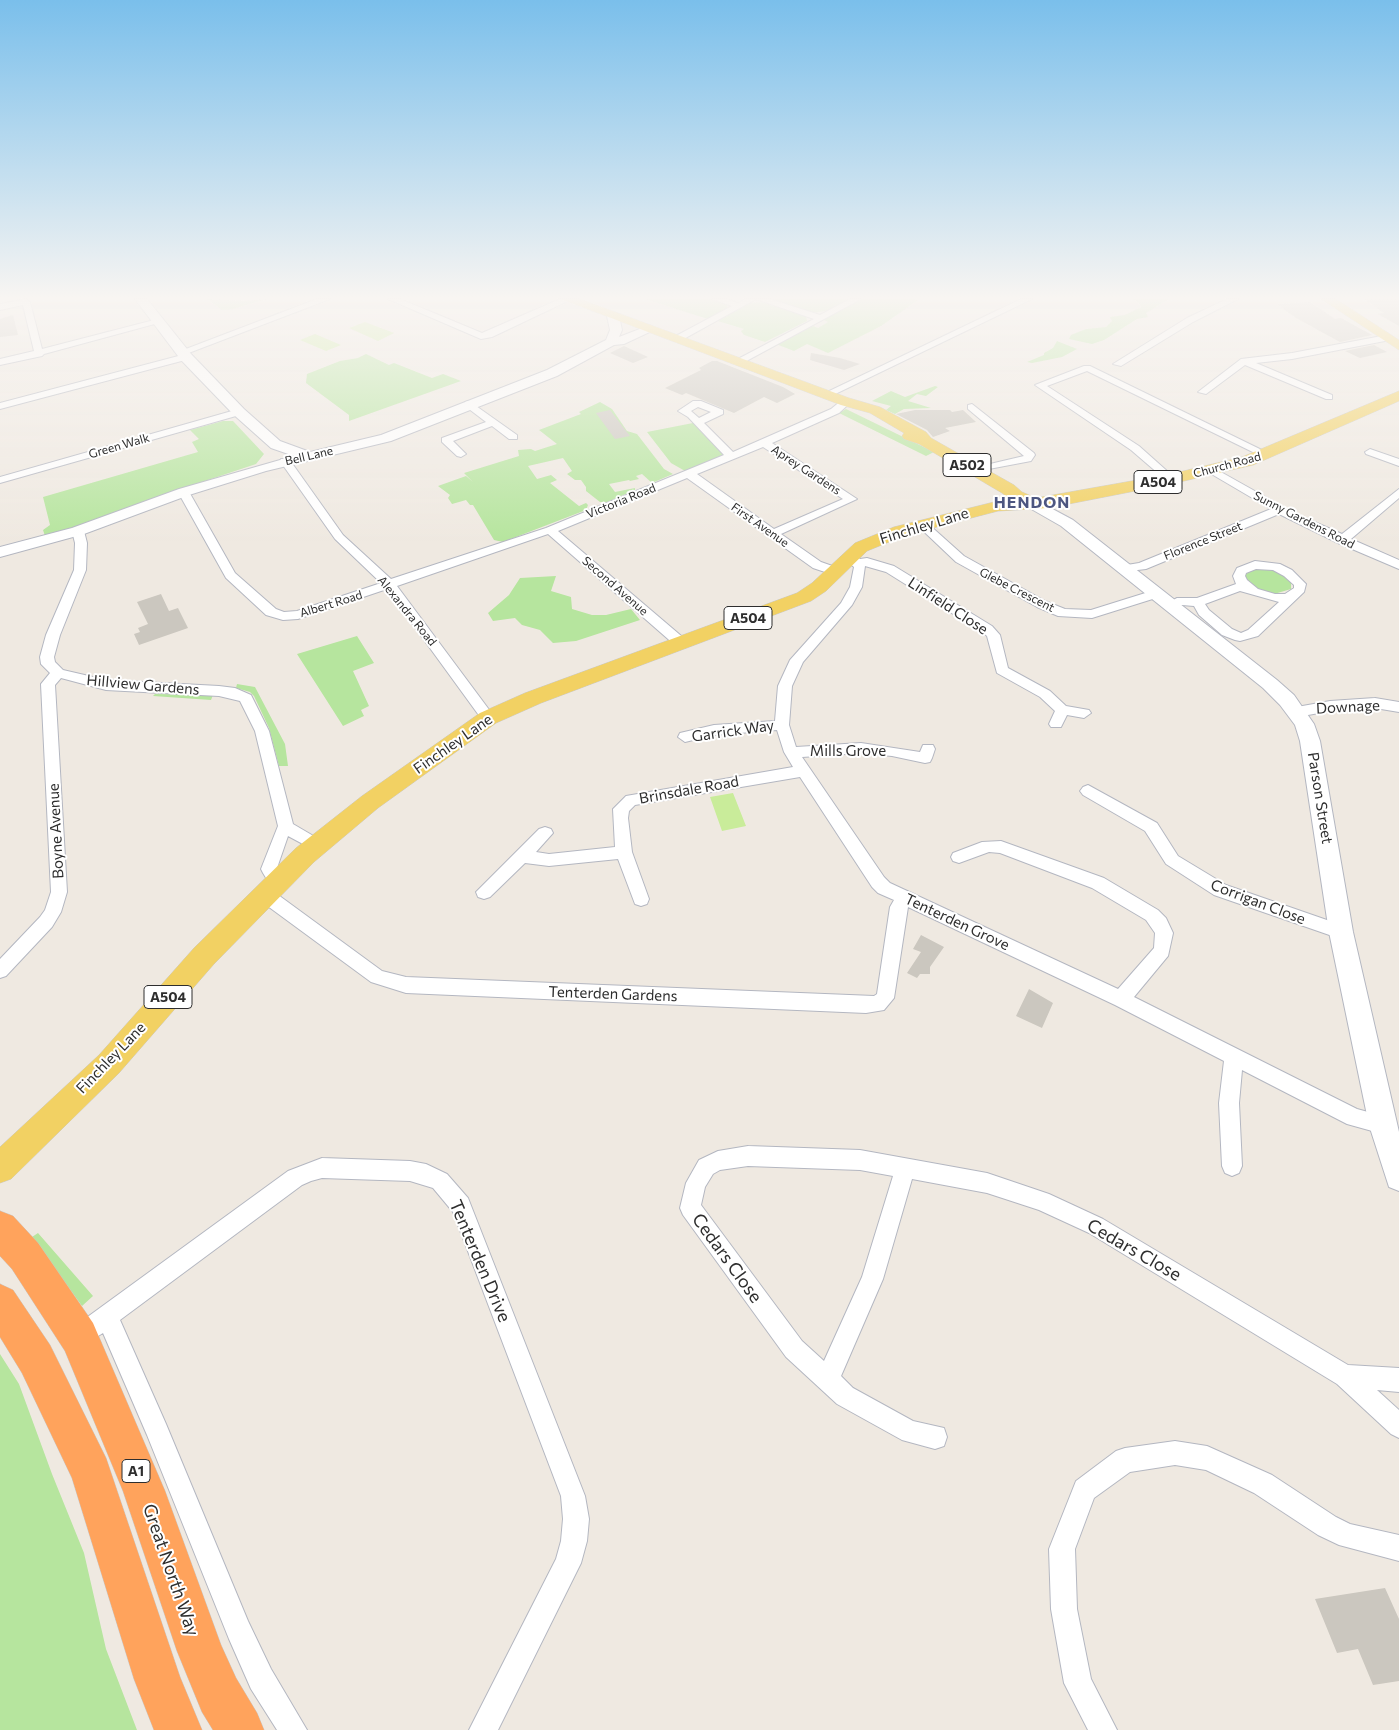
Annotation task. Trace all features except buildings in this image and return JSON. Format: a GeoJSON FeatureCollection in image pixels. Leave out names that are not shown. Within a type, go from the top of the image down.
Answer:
{"type":"FeatureCollection","features":[{"type":"Feature","properties":{"kind":"highway","name":"Great North Way"},"geometry":{"type":"LineString","coordinates":[[0,1229],[92,1327],[109,1405],[144,1491],[200,1651],[219,1695],[240,1730]]}},
{"type":"Feature","properties":{"kind":"highway"},"geometry":{"type":"LineString","coordinates":[[0,1303],[36,1359],[91,1473],[157,1679],[178,1730]]}},
{"type":"Feature","properties":{"kind":"main road","name":"A502"},"geometry":{"type":"LineString","coordinates":[[786,380],[846,402],[850,407],[913,438],[926,441],[977,470],[1016,496],[1040,503]]}},
{"type":"Feature","properties":{"kind":"main road","name":"Church Road"},"geometry":{"type":"LineString","coordinates":[[1040,503],[1171,479],[1212,470],[1267,454],[1361,411],[1398,397]]}},
{"type":"Feature","properties":{"kind":"main road"},"geometry":{"type":"LineString","coordinates":[[998,506],[1008,489]]}},
{"type":"Feature","properties":{"kind":"main road","name":"Finchley Lane"},"geometry":{"type":"LineString","coordinates":[[0,1168],[109,1064],[204,956],[270,888],[316,845],[370,802],[488,718],[533,698],[804,597],[877,540],[922,524],[998,506],[1040,503]]}},
{"type":"Feature","properties":{"kind":"street"},"geometry":{"type":"LineString","coordinates":[[0,406],[95,380]]}},
{"type":"Feature","properties":{"kind":"street"},"geometry":{"type":"LineString","coordinates":[[207,380],[238,412],[276,445],[285,446],[307,456]]}},
{"type":"Feature","properties":{"kind":"street","name":"Bell Lane"},"geometry":{"type":"LineString","coordinates":[[0,552],[78,531],[184,492],[283,462],[386,438],[534,380]]}},
{"type":"Feature","properties":{"kind":"street"},"geometry":{"type":"LineString","coordinates":[[826,395],[858,380]]}},
{"type":"Feature","properties":{"kind":"street"},"geometry":{"type":"LineString","coordinates":[[1055,380],[1040,385],[1135,448],[1171,479]]}},
{"type":"Feature","properties":{"kind":"street"},"geometry":{"type":"LineString","coordinates":[[1112,380],[1267,454]]}},
{"type":"Feature","properties":{"kind":"street"},"geometry":{"type":"LineString","coordinates":[[1203,392],[1219,380]]}},
{"type":"Feature","properties":{"kind":"street"},"geometry":{"type":"LineString","coordinates":[[1288,380],[1329,397]]}},
{"type":"Feature","properties":{"kind":"street","name":"Victoria Road"},"geometry":{"type":"LineString","coordinates":[[390,586],[550,530],[732,457],[835,411],[846,402]]}},
{"type":"Feature","properties":{"kind":"street"},"geometry":{"type":"LineString","coordinates":[[469,404],[513,437]]}},
{"type":"Feature","properties":{"kind":"street"},"geometry":{"type":"LineString","coordinates":[[972,407],[1030,455],[1027,459],[977,470]]}},
{"type":"Feature","properties":{"kind":"street","name":"Green Walk"},"geometry":{"type":"LineString","coordinates":[[0,480],[238,412]]}},
{"type":"Feature","properties":{"kind":"street"},"geometry":{"type":"LineString","coordinates":[[696,421],[732,457]]}},
{"type":"Feature","properties":{"kind":"street"},"geometry":{"type":"LineString","coordinates":[[460,454],[446,440],[492,423]]}},
{"type":"Feature","properties":{"kind":"street","name":"Aprey Gardens"},"geometry":{"type":"LineString","coordinates":[[764,443],[851,499],[772,534]]}},
{"type":"Feature","properties":{"kind":"street"},"geometry":{"type":"LineString","coordinates":[[276,445],[275,451],[283,462]]}},
{"type":"Feature","properties":{"kind":"street"},"geometry":{"type":"LineString","coordinates":[[1370,452],[1399,463]]}},
{"type":"Feature","properties":{"kind":"street","name":"Alexandra Road"},"geometry":{"type":"LineString","coordinates":[[283,462],[339,537],[390,586],[488,718]]}},
{"type":"Feature","properties":{"kind":"street","name":"Sunny Gardens Road"},"geometry":{"type":"LineString","coordinates":[[1212,470],[1280,509],[1342,540],[1399,565]]}},
{"type":"Feature","properties":{"kind":"street","name":"First Avenue"},"geometry":{"type":"LineString","coordinates":[[689,474],[817,565],[834,572]]}},
{"type":"Feature","properties":{"kind":"street","name":"Albert Road"},"geometry":{"type":"LineString","coordinates":[[184,492],[230,575],[259,603],[276,615],[298,615],[390,586]]}},
{"type":"Feature","properties":{"kind":"street"},"geometry":{"type":"LineString","coordinates":[[1342,540],[1399,492]]}},
{"type":"Feature","properties":{"kind":"street","name":"Parson Street"},"geometry":{"type":"LineString","coordinates":[[1040,503],[1270,684],[1297,712],[1310,741],[1341,932],[1383,1125],[1399,1177]]}},
{"type":"Feature","properties":{"kind":"street","name":"Florence Street"},"geometry":{"type":"LineString","coordinates":[[1125,569],[1142,566],[1280,509]]}},
{"type":"Feature","properties":{"kind":"street","name":"Glebe Crescent"},"geometry":{"type":"LineString","coordinates":[[922,524],[960,559],[1040,604],[1063,613],[1092,614],[1163,599],[1198,602]]}},
{"type":"Feature","properties":{"kind":"street","name":"Second Avenue"},"geometry":{"type":"LineString","coordinates":[[550,530],[681,643]]}},
{"type":"Feature","properties":{"kind":"street"},"geometry":{"type":"LineString","coordinates":[[58,673],[48,664],[47,657],[53,635],[80,570],[81,543],[78,531]]}},
{"type":"Feature","properties":{"kind":"street","name":"Linfield Close"},"geometry":{"type":"LineString","coordinates":[[853,560],[890,569],[982,625],[993,635],[1002,670],[1050,697],[1062,710]]}},
{"type":"Feature","properties":{"kind":"street","name":"Tenterden Grove"},"geometry":{"type":"LineString","coordinates":[[853,560],[861,571],[849,599],[806,647],[784,686],[782,725],[791,752],[878,882],[884,888],[1121,999],[1354,1117],[1383,1125]]}},
{"type":"Feature","properties":{"kind":"street"},"geometry":{"type":"LineString","coordinates":[[1246,587],[1239,576],[1241,571],[1247,566],[1255,565],[1276,567],[1288,572],[1300,584],[1300,590],[1253,633],[1240,638],[1228,632],[1204,612],[1198,602],[1238,587],[1246,587],[1264,596],[1274,598],[1292,597]]}},
{"type":"Feature","properties":{"kind":"street","name":"Hillview Gardens"},"geometry":{"type":"LineString","coordinates":[[58,673],[106,685],[229,692],[246,698],[262,731],[286,827]]}},
{"type":"Feature","properties":{"kind":"street","name":"Boyne Avenue"},"geometry":{"type":"LineString","coordinates":[[0,971],[37,933],[53,912],[57,901],[59,883],[48,684],[58,673]]}},
{"type":"Feature","properties":{"kind":"street","name":"Downage"},"geometry":{"type":"LineString","coordinates":[[1297,712],[1330,706],[1375,702],[1399,707]]}},
{"type":"Feature","properties":{"kind":"street"},"geometry":{"type":"LineString","coordinates":[[1056,724],[1062,710],[1084,713]]}},
{"type":"Feature","properties":{"kind":"street","name":"Garrick Way"},"geometry":{"type":"LineString","coordinates":[[685,738],[714,730],[782,725]]}},
{"type":"Feature","properties":{"kind":"street","name":"Mills Grove"},"geometry":{"type":"LineString","coordinates":[[791,752],[861,748],[892,751],[926,758]]}},
{"type":"Feature","properties":{"kind":"street","name":"Brinsdale Road"},"geometry":{"type":"LineString","coordinates":[[641,899],[624,852],[620,818],[621,809],[630,800],[803,771]]}},
{"type":"Feature","properties":{"kind":"street","name":"Corrigan Close"},"geometry":{"type":"LineString","coordinates":[[1088,791],[1151,827],[1172,860],[1220,890],[1273,910],[1341,932]]}},
{"type":"Feature","properties":{"kind":"street"},"geometry":{"type":"LineString","coordinates":[[270,888],[269,870],[280,834],[286,827],[316,845]]}},
{"type":"Feature","properties":{"kind":"street"},"geometry":{"type":"LineString","coordinates":[[484,892],[544,833]]}},
{"type":"Feature","properties":{"kind":"street"},"geometry":{"type":"LineString","coordinates":[[959,857],[988,846],[1001,847],[1098,883],[1152,915],[1160,923],[1164,934],[1162,951],[1121,999]]}},
{"type":"Feature","properties":{"kind":"street"},"geometry":{"type":"LineString","coordinates":[[521,856],[549,860],[624,852]]}},
{"type":"Feature","properties":{"kind":"street","name":"Tenterden Gardens"},"geometry":{"type":"LineString","coordinates":[[270,888],[376,977],[406,985],[866,1005],[878,1004],[885,998],[898,907],[905,898]]}},
{"type":"Feature","properties":{"kind":"street"},"geometry":{"type":"LineString","coordinates":[[1232,1166],[1229,1103],[1234,1057]]}},
{"type":"Feature","properties":{"kind":"street","name":"Cedars Close"},"geometry":{"type":"LineString","coordinates":[[935,1437],[910,1432],[844,1396],[794,1349],[690,1208],[696,1183],[706,1167],[718,1161],[748,1156],[860,1160],[986,1183],[1042,1201],[1096,1226],[1345,1376],[1399,1426]]}},
{"type":"Feature","properties":{"kind":"street","name":"Tenterden Drive"},"geometry":{"type":"LineString","coordinates":[[92,1327],[295,1178],[308,1172],[322,1168],[410,1171],[426,1174],[440,1180],[452,1192],[461,1205],[573,1496],[576,1519],[574,1541],[568,1563],[483,1730]]}},
{"type":"Feature","properties":{"kind":"street"},"geometry":{"type":"LineString","coordinates":[[828,1379],[872,1279],[905,1169]]}},
{"type":"Feature","properties":{"kind":"street","name":"Great North Way"},"geometry":{"type":"LineString","coordinates":[[92,1327],[117,1337],[238,1630],[261,1679],[294,1730]]}},
{"type":"Feature","properties":{"kind":"street","name":"Cedars Close"},"geometry":{"type":"LineString","coordinates":[[1345,1376],[1399,1380]]}},
{"type":"Feature","properties":{"kind":"street"},"geometry":{"type":"LineString","coordinates":[[1103,1730],[1078,1683],[1064,1609],[1062,1549],[1085,1490],[1125,1460],[1175,1453],[1207,1458],[1263,1484],[1327,1526],[1348,1536],[1399,1548]]}},
{"type":"Feature","properties":{"kind":"green space"},"geometry":{"type":"Polygon","coordinates":[[[306,380],[461,381],[349,421],[349,415],[306,383],[306,380]]]}},
{"type":"Feature","properties":{"kind":"green space"},"geometry":{"type":"Polygon","coordinates":[[[935,386],[938,387],[926,396],[917,394],[908,401],[931,408],[904,409],[895,414],[886,410],[891,406],[872,401],[891,391],[905,397],[935,386]]]}},
{"type":"Feature","properties":{"kind":"green space"},"geometry":{"type":"Polygon","coordinates":[[[600,402],[612,409],[627,431],[637,434],[664,469],[673,474],[652,483],[642,474],[636,476],[639,479],[609,484],[615,492],[635,488],[635,490],[607,502],[600,502],[586,491],[586,487],[581,480],[575,480],[567,474],[572,471],[563,458],[528,466],[537,479],[551,475],[557,480],[550,483],[579,506],[586,503],[588,505],[586,510],[503,542],[494,540],[473,505],[470,505],[466,500],[452,504],[448,498],[450,495],[438,486],[466,476],[473,482],[464,473],[519,456],[518,450],[531,449],[535,451],[557,444],[539,430],[581,414],[579,412],[600,402]]]}},
{"type":"Feature","properties":{"kind":"green space"},"geometry":{"type":"Polygon","coordinates":[[[846,409],[934,452],[926,456],[839,413],[846,409]]]}},
{"type":"Feature","properties":{"kind":"green space"},"geometry":{"type":"Polygon","coordinates":[[[223,421],[233,421],[264,454],[256,464],[157,497],[74,529],[45,536],[43,530],[50,525],[43,497],[198,452],[192,442],[199,439],[190,430],[223,421]]]}},
{"type":"Feature","properties":{"kind":"green space"},"geometry":{"type":"Polygon","coordinates":[[[693,423],[725,455],[685,471],[671,463],[647,432],[693,423]]]}},
{"type":"Feature","properties":{"kind":"green space"},"geometry":{"type":"Polygon","coordinates":[[[1254,569],[1268,569],[1282,573],[1291,581],[1291,589],[1274,594],[1259,590],[1246,578],[1246,574],[1254,569]]]}},
{"type":"Feature","properties":{"kind":"green space"},"geometry":{"type":"Polygon","coordinates":[[[556,576],[551,591],[571,597],[572,609],[592,615],[606,615],[631,609],[640,620],[576,641],[553,643],[540,630],[522,625],[515,618],[493,621],[488,613],[509,595],[520,578],[556,576]]]}},
{"type":"Feature","properties":{"kind":"green space"},"geometry":{"type":"Polygon","coordinates":[[[357,636],[374,663],[353,671],[369,706],[361,710],[364,716],[343,726],[297,654],[357,636]]]}},
{"type":"Feature","properties":{"kind":"green space"},"geometry":{"type":"Polygon","coordinates":[[[237,684],[255,687],[285,744],[288,766],[279,766],[269,728],[254,696],[250,692],[236,688],[237,684]]]}},
{"type":"Feature","properties":{"kind":"green space"},"geometry":{"type":"Polygon","coordinates":[[[155,694],[213,695],[211,700],[153,696],[155,694]]]}},
{"type":"Feature","properties":{"kind":"green space"},"geometry":{"type":"Polygon","coordinates":[[[733,793],[746,826],[722,831],[710,797],[733,793]]]}},
{"type":"Feature","properties":{"kind":"green space"},"geometry":{"type":"Polygon","coordinates":[[[38,1233],[93,1296],[82,1306],[32,1237],[38,1233]]]}},
{"type":"Feature","properties":{"kind":"green space"},"geometry":{"type":"Polygon","coordinates":[[[0,1354],[19,1384],[52,1474],[84,1553],[106,1649],[137,1730],[0,1730],[0,1354]]]}},
{"type":"Feature","properties":{"kind":"district","name":"HENDON"},"geometry":{"type":"Point","coordinates":[1032,503]}}]}
